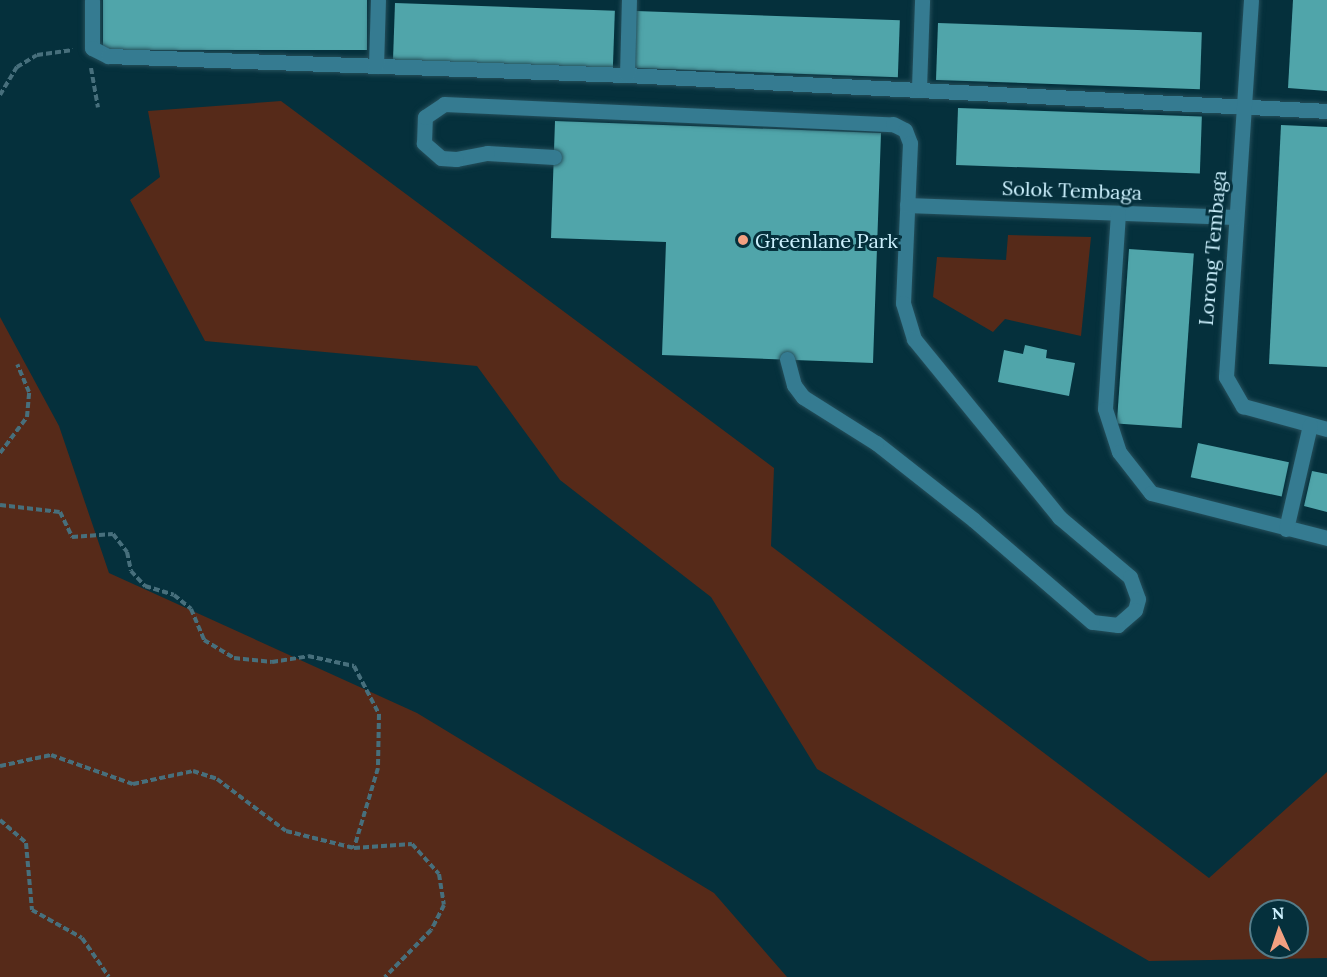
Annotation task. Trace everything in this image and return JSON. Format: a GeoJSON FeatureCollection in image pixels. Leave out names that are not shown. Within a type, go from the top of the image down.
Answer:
{"type":"FeatureCollection","features":[{"type":"Feature","properties":{"kind":"street"},"geometry":{"type":"LineString","coordinates":[[92,0],[92,48],[108,56],[919,88],[1327,111]]}},
{"type":"Feature","properties":{"kind":"street"},"geometry":{"type":"LineString","coordinates":[[376,66],[378,0]]}},
{"type":"Feature","properties":{"kind":"street"},"geometry":{"type":"LineString","coordinates":[[627,75],[629,0]]}},
{"type":"Feature","properties":{"kind":"street"},"geometry":{"type":"LineString","coordinates":[[919,88],[922,0]]}},
{"type":"Feature","properties":{"kind":"street","name":"Lorong Tembaga"},"geometry":{"type":"LineString","coordinates":[[1251,0],[1226,377],[1243,406],[1327,429]]}},
{"type":"Feature","properties":{"kind":"street"},"geometry":{"type":"LineString","coordinates":[[554,157],[487,153],[456,159],[441,158],[424,143],[425,117],[444,104],[893,124],[905,130],[910,143],[903,303],[914,339],[1059,517],[1130,577],[1138,599],[1129,619],[1118,625],[1102,626],[1086,617],[974,520],[876,443],[803,397],[794,385],[787,359]]}},
{"type":"Feature","properties":{"kind":"street","name":"Solok Tembaga"},"geometry":{"type":"LineString","coordinates":[[907,205],[1235,217]]}},
{"type":"Feature","properties":{"kind":"street"},"geometry":{"type":"LineString","coordinates":[[1118,213],[1105,409],[1119,452],[1150,493],[1327,538]]}},
{"type":"Feature","properties":{"kind":"street"},"geometry":{"type":"LineString","coordinates":[[1286,529],[1310,425]]}},
{"type":"Feature","properties":{"kind":"path"},"geometry":{"type":"LineString","coordinates":[[0,95],[16,67],[37,55],[92,48],[91,72],[98,108]]}},
{"type":"Feature","properties":{"kind":"path"},"geometry":{"type":"LineString","coordinates":[[0,453],[27,417],[29,392],[17,364]]}},
{"type":"Feature","properties":{"kind":"path"},"geometry":{"type":"LineString","coordinates":[[0,505],[60,512],[72,537],[113,534],[127,552],[131,571],[145,586],[174,595],[191,609],[204,640],[234,658],[272,662],[308,656],[354,666],[379,714],[378,768],[354,848]]}},
{"type":"Feature","properties":{"kind":"path"},"geometry":{"type":"LineString","coordinates":[[0,766],[51,755],[133,784],[193,771],[216,779],[286,831],[354,848],[412,844],[439,874],[444,905],[431,930],[385,977]]}},
{"type":"Feature","properties":{"kind":"path"},"geometry":{"type":"LineString","coordinates":[[0,820],[26,843],[32,910],[82,938],[109,977]]}},
{"type":"Feature","properties":{"kind":"shaded area"},"geometry":{"type":"Polygon","coordinates":[[[281,101],[774,468],[771,546],[1209,878],[1327,772],[1327,958],[1309,958],[1309,899],[1249,899],[1249,959],[1268,959],[1149,961],[817,769],[711,597],[560,480],[477,366],[205,341],[130,200],[160,177],[148,111],[281,101]]]}},
{"type":"Feature","properties":{"kind":"shaded area"},"geometry":{"type":"Polygon","coordinates":[[[1008,235],[1091,237],[1081,336],[1005,319],[993,332],[933,297],[937,257],[1006,260],[1008,235]]]}},
{"type":"Feature","properties":{"kind":"shaded area"},"geometry":{"type":"Polygon","coordinates":[[[0,317],[59,426],[109,573],[417,713],[714,893],[787,977],[0,977],[0,317]]]}},
{"type":"Feature","properties":{"kind":"building"},"geometry":{"type":"Polygon","coordinates":[[[103,0],[367,0],[367,50],[103,50],[103,0]]]}},
{"type":"Feature","properties":{"kind":"building"},"geometry":{"type":"Polygon","coordinates":[[[1293,0],[1327,0],[1327,91],[1288,88],[1293,0]]]}},
{"type":"Feature","properties":{"kind":"building"},"geometry":{"type":"Polygon","coordinates":[[[395,3],[615,11],[613,68],[393,60],[395,3]]]}},
{"type":"Feature","properties":{"kind":"building"},"geometry":{"type":"Polygon","coordinates":[[[636,11],[900,20],[898,77],[634,68],[636,11]]]}},
{"type":"Feature","properties":{"kind":"building"},"geometry":{"type":"Polygon","coordinates":[[[938,23],[1202,32],[1200,89],[936,80],[938,23]]]}},
{"type":"Feature","properties":{"kind":"building"},"geometry":{"type":"Polygon","coordinates":[[[958,108],[1202,117],[1200,173],[956,165],[958,108]]]}},
{"type":"Feature","properties":{"kind":"building","name":"Greenlane Park"},"geometry":{"type":"Polygon","coordinates":[[[555,121],[881,133],[873,363],[662,355],[666,242],[551,238],[555,121]]]}},
{"type":"Feature","properties":{"kind":"building"},"geometry":{"type":"Polygon","coordinates":[[[1281,125],[1327,127],[1327,367],[1269,364],[1281,125]]]}},
{"type":"Feature","properties":{"kind":"building"},"geometry":{"type":"Polygon","coordinates":[[[1129,249],[1194,254],[1182,428],[1117,424],[1129,249]]]}},
{"type":"Feature","properties":{"kind":"building"},"geometry":{"type":"Polygon","coordinates":[[[1025,345],[1047,350],[1046,358],[1075,363],[1069,396],[998,382],[1004,350],[1023,354],[1025,345]]]}},
{"type":"Feature","properties":{"kind":"building"},"geometry":{"type":"Polygon","coordinates":[[[1198,443],[1289,462],[1282,497],[1191,477],[1198,443]]]}},
{"type":"Feature","properties":{"kind":"building"},"geometry":{"type":"Polygon","coordinates":[[[1312,471],[1327,474],[1327,512],[1304,506],[1312,471]]]}},
{"type":"Feature","properties":{"kind":"place","name":"Greenlane Park"},"geometry":{"type":"Point","coordinates":[743,240]}}]}
